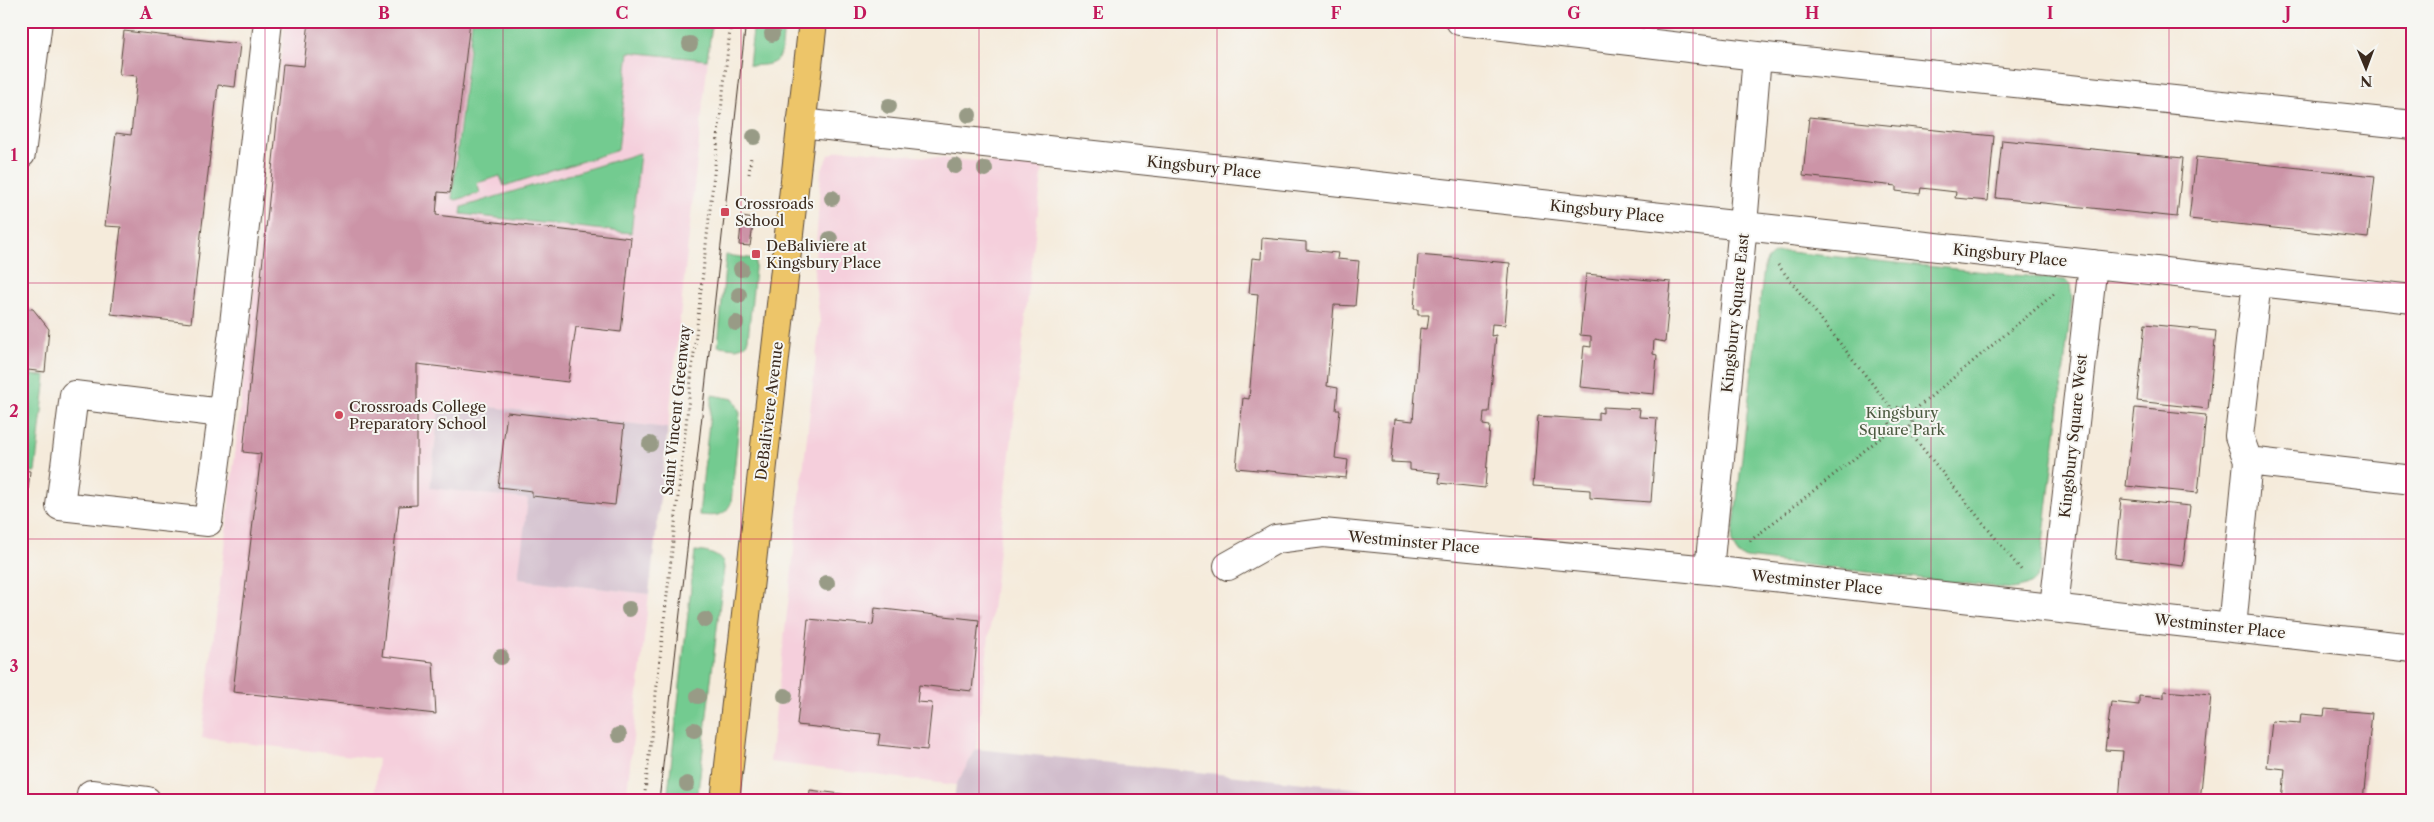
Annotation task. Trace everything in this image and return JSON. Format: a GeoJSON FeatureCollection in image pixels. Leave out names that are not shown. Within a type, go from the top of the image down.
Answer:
{"type":"FeatureCollection","features":[{"type":"Feature","properties":{"kind":"main road","name":"DeBaliviere Avenue"},"geometry":{"type":"LineString","coordinates":[[725,801],[813,21]]}},
{"type":"Feature","properties":{"kind":"street"},"geometry":{"type":"LineString","coordinates":[[21,154],[38,21]]}},
{"type":"Feature","properties":{"kind":"street"},"geometry":{"type":"LineString","coordinates":[[222,413],[74,395],[60,506],[208,522],[222,413],[268,21]]}},
{"type":"Feature","properties":{"kind":"street"},"geometry":{"type":"LineString","coordinates":[[1460,21],[1757,56],[2413,125]]}},
{"type":"Feature","properties":{"kind":"street","name":"Kingsbury Square East"},"geometry":{"type":"LineString","coordinates":[[1709,570],[1743,225],[1757,56]]}},
{"type":"Feature","properties":{"kind":"street","name":"Kingsbury Place"},"geometry":{"type":"LineString","coordinates":[[801,124],[2413,299]]}},
{"type":"Feature","properties":{"kind":"street","name":"Kingsbury Square West"},"geometry":{"type":"LineString","coordinates":[[2054,608],[2093,264]]}},
{"type":"Feature","properties":{"kind":"street"},"geometry":{"type":"LineString","coordinates":[[2232,628],[2248,461],[2239,436],[2257,282]]}},
{"type":"Feature","properties":{"kind":"street"},"geometry":{"type":"LineString","coordinates":[[2248,461],[2413,480]]}},
{"type":"Feature","properties":{"kind":"street","name":"Westminster Place"},"geometry":{"type":"LineString","coordinates":[[1228,566],[1276,539],[1323,533],[1709,570],[2413,648]]}},
{"type":"Feature","properties":{"kind":"street"},"geometry":{"type":"LineString","coordinates":[[91,794],[147,801]]}},
{"type":"Feature","properties":{"kind":"path","name":"Saint Vincent Greenway"},"geometry":{"type":"LineString","coordinates":[[644,801],[731,21]]}},
{"type":"Feature","properties":{"kind":"path"},"geometry":{"type":"LineString","coordinates":[[749,174],[751,156]]}},
{"type":"Feature","properties":{"kind":"path"},"geometry":{"type":"LineString","coordinates":[[1778,264],[1893,410]]}},
{"type":"Feature","properties":{"kind":"path"},"geometry":{"type":"LineString","coordinates":[[1911,413],[2056,293]]}},
{"type":"Feature","properties":{"kind":"path"},"geometry":{"type":"LineString","coordinates":[[1904,407],[1911,413],[1913,420],[1907,429],[1899,431],[1893,428],[1889,416],[1893,410],[1904,407]]}},
{"type":"Feature","properties":{"kind":"path"},"geometry":{"type":"LineString","coordinates":[[1746,544],[1893,428]]}},
{"type":"Feature","properties":{"kind":"path"},"geometry":{"type":"LineString","coordinates":[[1907,429],[2024,574]]}},
{"type":"Feature","properties":{"kind":"shaded area","name":"Crossroads College Preparatory School"},"geometry":{"type":"Polygon","coordinates":[[[285,21],[712,21],[668,428],[440,401],[430,487],[528,499],[519,579],[649,594],[626,801],[374,801],[378,759],[202,738],[285,21]]]}},
{"type":"Feature","properties":{"kind":"shaded area"},"geometry":{"type":"Polygon","coordinates":[[[847,150],[1043,167],[976,749],[956,785],[770,762],[820,322],[814,275],[821,171],[829,155],[837,151],[847,150]]]}},
{"type":"Feature","properties":{"kind":"shaded area"},"geometry":{"type":"Polygon","coordinates":[[[440,401],[668,428],[649,594],[518,579],[528,499],[430,488],[440,401]]]}},
{"type":"Feature","properties":{"kind":"shaded area"},"geometry":{"type":"Polygon","coordinates":[[[976,749],[1479,801],[954,801],[956,785],[976,749]]]}},
{"type":"Feature","properties":{"kind":"green space"},"geometry":{"type":"Polygon","coordinates":[[[472,21],[682,21],[712,25],[707,60],[629,52],[618,150],[504,186],[500,176],[477,183],[480,193],[456,200],[452,198],[472,21]]]}},
{"type":"Feature","properties":{"kind":"green space"},"geometry":{"type":"Polygon","coordinates":[[[754,21],[784,21],[780,56],[770,64],[749,65],[754,21]]]}},
{"type":"Feature","properties":{"kind":"green space"},"geometry":{"type":"Polygon","coordinates":[[[640,153],[631,233],[461,214],[462,207],[640,153]]]}},
{"type":"Feature","properties":{"kind":"green space","name":"Kingsbury Square Park"},"geometry":{"type":"Polygon","coordinates":[[[1789,252],[2065,280],[2070,284],[2072,300],[2040,569],[2036,578],[2030,584],[2012,589],[1746,558],[1738,555],[1732,543],[1764,267],[1768,259],[1773,255],[1789,252]]]}},
{"type":"Feature","properties":{"kind":"green space"},"geometry":{"type":"Polygon","coordinates":[[[726,255],[756,259],[748,339],[746,345],[736,348],[718,346],[726,255]]]}},
{"type":"Feature","properties":{"kind":"green space"},"geometry":{"type":"Polygon","coordinates":[[[21,374],[46,376],[35,472],[21,471],[21,374]]]}},
{"type":"Feature","properties":{"kind":"green space"},"geometry":{"type":"Polygon","coordinates":[[[712,395],[734,399],[740,413],[731,503],[722,514],[714,516],[699,515],[712,395]]]}},
{"type":"Feature","properties":{"kind":"green space"},"geometry":{"type":"Polygon","coordinates":[[[695,551],[706,552],[716,556],[723,561],[724,568],[697,801],[667,801],[695,551]]]}},
{"type":"Feature","properties":{"kind":"building"},"geometry":{"type":"Polygon","coordinates":[[[309,21],[470,21],[450,193],[438,192],[436,215],[631,238],[621,332],[576,327],[568,382],[417,364],[417,505],[399,506],[382,656],[433,662],[436,714],[233,692],[261,454],[243,452],[283,64],[304,66],[309,21]]]}},
{"type":"Feature","properties":{"kind":"building"},"geometry":{"type":"Polygon","coordinates":[[[124,31],[240,44],[235,87],[218,85],[191,323],[111,314],[121,227],[105,226],[116,133],[131,135],[137,76],[119,74],[124,31]]]}},
{"type":"Feature","properties":{"kind":"building"},"geometry":{"type":"Polygon","coordinates":[[[1809,117],[1994,136],[1988,201],[1955,198],[1956,192],[1921,188],[1920,194],[1896,191],[1896,186],[1803,176],[1809,117]]]}},
{"type":"Feature","properties":{"kind":"building"},"geometry":{"type":"Polygon","coordinates":[[[2002,140],[2183,158],[2177,217],[1996,198],[2002,140]]]}},
{"type":"Feature","properties":{"kind":"building"},"geometry":{"type":"Polygon","coordinates":[[[2196,157],[2375,176],[2368,238],[2189,219],[2196,157]]]}},
{"type":"Feature","properties":{"kind":"building"},"geometry":{"type":"Polygon","coordinates":[[[742,217],[754,219],[750,246],[739,245],[742,217]]]}},
{"type":"Feature","properties":{"kind":"building"},"geometry":{"type":"Polygon","coordinates":[[[1262,238],[1306,242],[1306,250],[1338,253],[1337,259],[1359,261],[1355,306],[1334,305],[1327,386],[1338,388],[1336,410],[1340,410],[1335,458],[1348,460],[1346,478],[1236,468],[1243,398],[1249,399],[1258,294],[1249,293],[1252,258],[1261,259],[1262,238]]]}},
{"type":"Feature","properties":{"kind":"building"},"geometry":{"type":"Polygon","coordinates":[[[1418,255],[1510,263],[1505,325],[1492,324],[1491,336],[1496,335],[1489,412],[1484,412],[1483,425],[1490,426],[1485,488],[1439,483],[1440,473],[1410,470],[1410,463],[1391,462],[1395,419],[1413,421],[1420,328],[1427,329],[1429,315],[1418,315],[1418,309],[1414,309],[1418,255]]]}},
{"type":"Feature","properties":{"kind":"building"},"geometry":{"type":"Polygon","coordinates":[[[1586,274],[1671,282],[1665,342],[1654,340],[1653,354],[1657,355],[1654,394],[1580,387],[1584,346],[1591,347],[1591,336],[1580,335],[1586,274]]]}},
{"type":"Feature","properties":{"kind":"building"},"geometry":{"type":"Polygon","coordinates":[[[21,308],[33,309],[49,329],[45,372],[28,370],[27,384],[21,383],[21,308]]]}},
{"type":"Feature","properties":{"kind":"building"},"geometry":{"type":"Polygon","coordinates":[[[2145,324],[2216,331],[2208,409],[2137,401],[2145,324]]]}},
{"type":"Feature","properties":{"kind":"building"},"geometry":{"type":"Polygon","coordinates":[[[1603,407],[1640,409],[1639,417],[1657,418],[1651,502],[1590,498],[1590,490],[1533,486],[1538,416],[1598,420],[1598,412],[1603,413],[1603,407]]]}},
{"type":"Feature","properties":{"kind":"building"},"geometry":{"type":"Polygon","coordinates":[[[2135,408],[2206,415],[2198,493],[2126,486],[2135,408]]]}},
{"type":"Feature","properties":{"kind":"building"},"geometry":{"type":"Polygon","coordinates":[[[507,412],[624,425],[615,505],[532,496],[532,491],[498,487],[507,412]]]}},
{"type":"Feature","properties":{"kind":"building"},"geometry":{"type":"Polygon","coordinates":[[[21,470],[30,471],[26,514],[21,518],[21,470]]]}},
{"type":"Feature","properties":{"kind":"building"},"geometry":{"type":"Polygon","coordinates":[[[2121,499],[2190,506],[2183,566],[2115,558],[2121,499]]]}},
{"type":"Feature","properties":{"kind":"building"},"geometry":{"type":"Polygon","coordinates":[[[875,608],[979,620],[972,691],[919,685],[917,702],[932,703],[927,750],[878,745],[880,734],[797,725],[808,619],[873,625],[875,608]]]}},
{"type":"Feature","properties":{"kind":"building"},"geometry":{"type":"Polygon","coordinates":[[[2164,691],[2211,695],[2200,801],[2119,801],[2123,751],[2105,750],[2111,702],[2139,705],[2139,696],[2164,698],[2164,691]]]}},
{"type":"Feature","properties":{"kind":"building"},"geometry":{"type":"Polygon","coordinates":[[[2325,709],[2372,713],[2363,801],[2282,801],[2285,769],[2267,767],[2272,721],[2300,723],[2301,714],[2324,716],[2325,709]]]}},
{"type":"Feature","properties":{"kind":"building"},"geometry":{"type":"Polygon","coordinates":[[[810,790],[888,800],[888,801],[809,801],[810,790]]]}},
{"type":"Feature","properties":{"kind":"tram line"},"geometry":{"type":"LineString","coordinates":[[659,801],[746,21]]}},
{"type":"Feature","properties":{"kind":"place","name":"Crossroads School"},"geometry":{"type":"Point","coordinates":[725,212]}},
{"type":"Feature","properties":{"kind":"place","name":"DeBaliviere at Kingsbury Place"},"geometry":{"type":"Point","coordinates":[756,254]}},
{"type":"Feature","properties":{"kind":"place","name":"Crossroads College Preparatory School"},"geometry":{"type":"Point","coordinates":[339,415]}}]}
